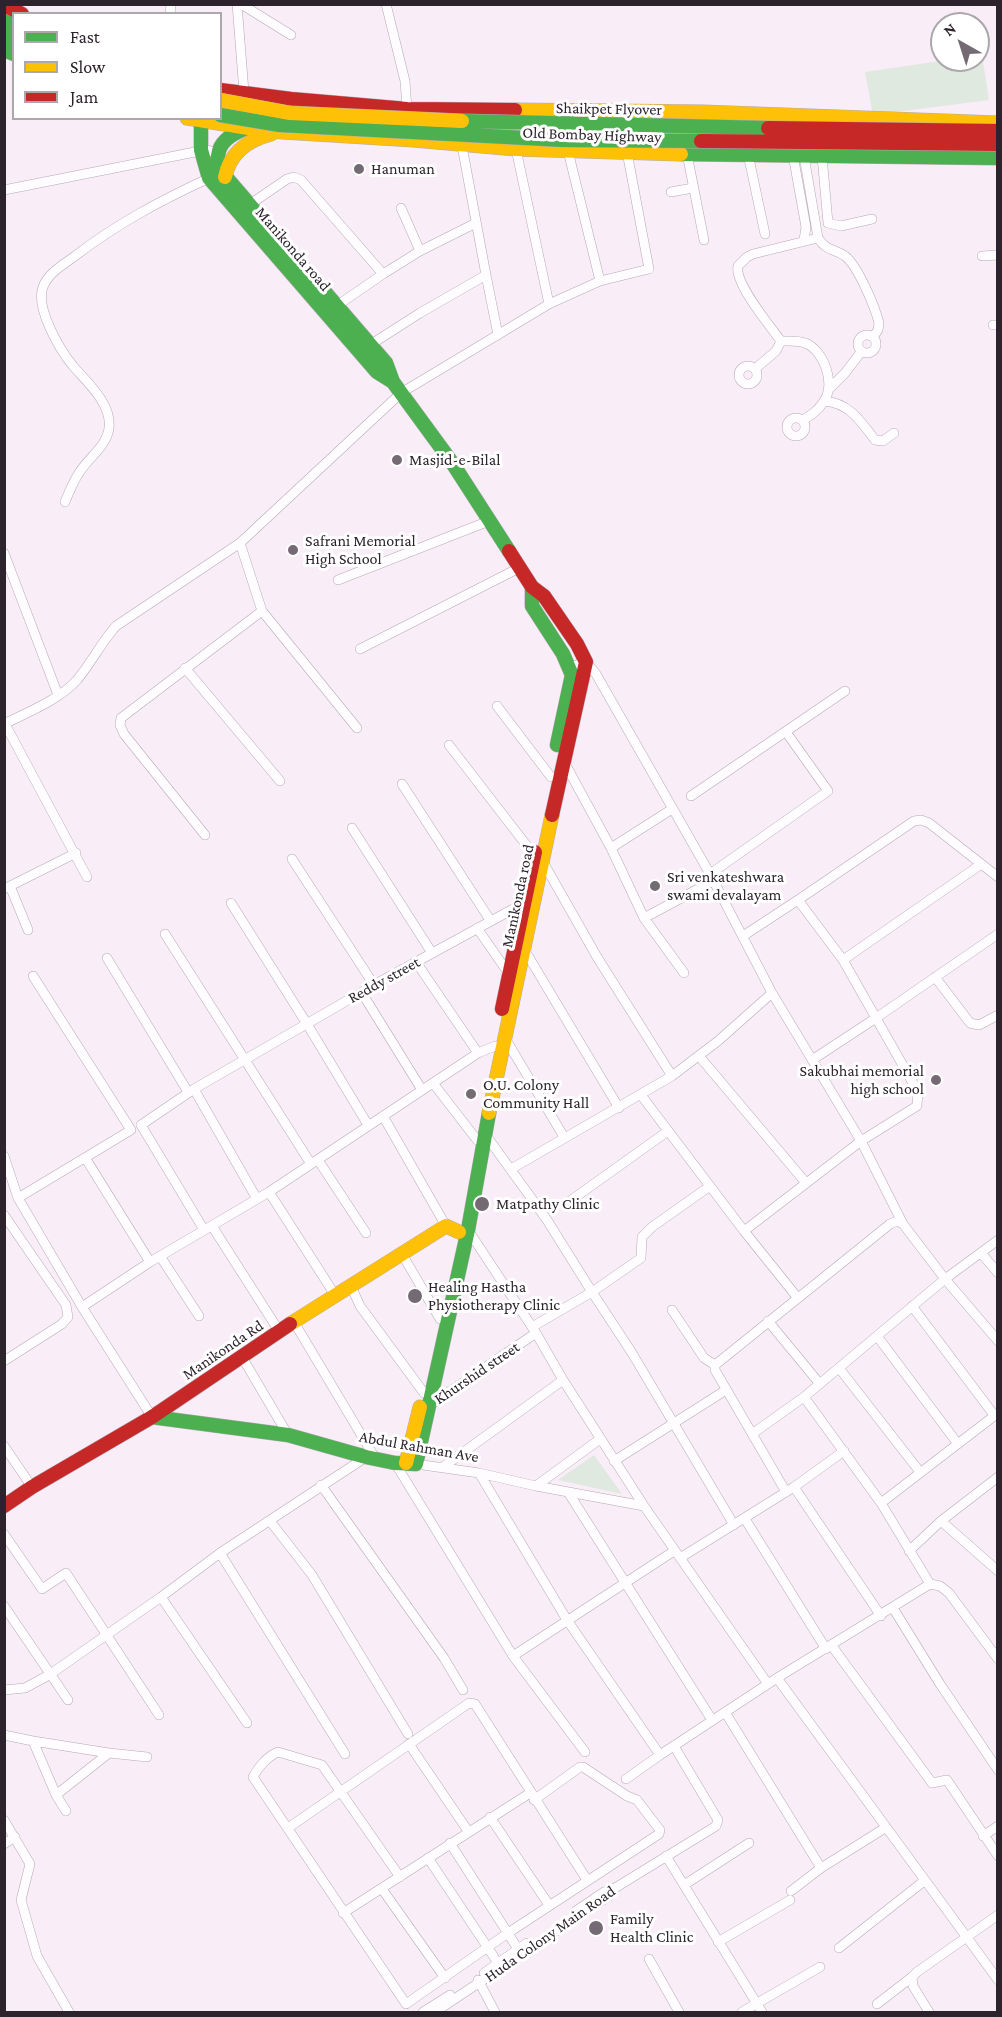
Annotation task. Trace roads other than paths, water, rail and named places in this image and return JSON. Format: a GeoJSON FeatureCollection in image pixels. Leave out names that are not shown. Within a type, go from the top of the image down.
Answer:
{"type":"FeatureCollection","features":[{"type":"Feature","properties":{"kind":"main road","name":"Old Bombay Highway"},"geometry":{"type":"LineString","coordinates":[[222,90],[291,99],[408,109],[703,112],[998,123]]}},
{"type":"Feature","properties":{"kind":"main road","name":"Shaikpet Flyover"},"geometry":{"type":"LineString","coordinates":[[222,100],[290,113],[423,120],[585,125],[998,131]]}},
{"type":"Feature","properties":{"kind":"main road","name":"Shaikpet Flyover"},"geometry":{"type":"LineString","coordinates":[[222,115],[280,125],[562,140],[998,144]]}},
{"type":"Feature","properties":{"kind":"main road"},"geometry":{"type":"LineString","coordinates":[[748,154],[751,115]]}},
{"type":"Feature","properties":{"kind":"main road","name":"Old Bombay Highway"},"geometry":{"type":"LineString","coordinates":[[194,120],[276,132],[516,149],[687,154],[998,158]]}},
{"type":"Feature","properties":{"kind":"main road","name":"Manikonda road"},"geometry":{"type":"LineString","coordinates":[[194,120],[202,163],[209,178],[377,372],[393,382]]}},
{"type":"Feature","properties":{"kind":"main road"},"geometry":{"type":"LineString","coordinates":[[217,154],[220,145],[226,139],[244,129]]}},
{"type":"Feature","properties":{"kind":"main road"},"geometry":{"type":"LineString","coordinates":[[225,177],[226,166],[238,149],[254,139],[276,132]]}},
{"type":"Feature","properties":{"kind":"main road","name":"Manikonda road"},"geometry":{"type":"LineString","coordinates":[[217,154],[219,169],[225,177],[386,363],[393,382],[453,464],[532,588],[544,596],[577,644],[586,662],[539,858],[524,903],[509,974],[500,1042]]}},
{"type":"Feature","properties":{"kind":"main road","name":"Manikonda road"},"geometry":{"type":"LineString","coordinates":[[458,1229],[481,1137],[500,1042],[524,949],[550,777],[572,675],[567,660],[532,606],[532,588]]}},
{"type":"Feature","properties":{"kind":"main road"},"geometry":{"type":"LineString","coordinates":[[423,1404],[458,1229]]}},
{"type":"Feature","properties":{"kind":"main road"},"geometry":{"type":"LineString","coordinates":[[406,1463],[423,1404],[458,1229]]}},
{"type":"Feature","properties":{"kind":"main road","name":"Manikonda Rd"},"geometry":{"type":"LineString","coordinates":[[4,1506],[32,1487],[152,1417],[279,1331],[402,1254],[458,1229]]}},
{"type":"Feature","properties":{"kind":"main road","name":"Abdul Rahman Ave"},"geometry":{"type":"LineString","coordinates":[[152,1417],[288,1435],[370,1458],[406,1463]]}},
{"type":"Feature","properties":{"kind":"street"},"geometry":{"type":"LineString","coordinates":[[239,4],[291,35]]}},
{"type":"Feature","properties":{"kind":"street"},"geometry":{"type":"LineString","coordinates":[[239,4],[244,92]]}},
{"type":"Feature","properties":{"kind":"street"},"geometry":{"type":"LineString","coordinates":[[386,4],[405,81],[408,109]]}},
{"type":"Feature","properties":{"kind":"street"},"geometry":{"type":"LineString","coordinates":[[462,146],[498,335]]}},
{"type":"Feature","properties":{"kind":"street"},"geometry":{"type":"LineString","coordinates":[[516,149],[549,304]]}},
{"type":"Feature","properties":{"kind":"street"},"geometry":{"type":"LineString","coordinates":[[4,190],[200,151],[208,150],[217,154]]}},
{"type":"Feature","properties":{"kind":"street"},"geometry":{"type":"LineString","coordinates":[[568,151],[600,280]]}},
{"type":"Feature","properties":{"kind":"street"},"geometry":{"type":"LineString","coordinates":[[87,877],[5,724],[58,695],[76,680],[116,626],[240,543],[401,393],[549,304],[600,280],[649,268],[627,152]]}},
{"type":"Feature","properties":{"kind":"street"},"geometry":{"type":"LineString","coordinates":[[687,154],[704,240]]}},
{"type":"Feature","properties":{"kind":"street"},"geometry":{"type":"LineString","coordinates":[[748,154],[765,234]]}},
{"type":"Feature","properties":{"kind":"street"},"geometry":{"type":"LineString","coordinates":[[799,155],[818,238],[830,251],[837,252],[848,259],[863,282],[879,323],[878,330],[873,337],[866,335],[860,338],[857,344],[861,352],[829,389],[824,401],[816,411],[803,420]]}},
{"type":"Feature","properties":{"kind":"street"},"geometry":{"type":"LineString","coordinates":[[799,155],[806,228],[804,240]]}},
{"type":"Feature","properties":{"kind":"street"},"geometry":{"type":"LineString","coordinates":[[822,156],[828,223],[841,226],[872,219]]}},
{"type":"Feature","properties":{"kind":"street"},"geometry":{"type":"LineString","coordinates":[[65,502],[80,471],[103,445],[109,428],[106,412],[98,394],[71,363],[53,333],[42,305],[42,289],[50,275],[101,236],[152,204],[209,178]]}},
{"type":"Feature","properties":{"kind":"street"},"geometry":{"type":"LineString","coordinates":[[249,206],[287,179],[297,178],[383,274]]}},
{"type":"Feature","properties":{"kind":"street"},"geometry":{"type":"LineString","coordinates":[[671,192],[693,188]]}},
{"type":"Feature","properties":{"kind":"street"},"geometry":{"type":"LineString","coordinates":[[401,208],[420,250]]}},
{"type":"Feature","properties":{"kind":"street"},"geometry":{"type":"LineString","coordinates":[[338,305],[420,250],[476,223]]}},
{"type":"Feature","properties":{"kind":"street"},"geometry":{"type":"LineString","coordinates":[[781,341],[743,286],[736,270],[753,254],[818,238]]}},
{"type":"Feature","properties":{"kind":"street"},"geometry":{"type":"LineString","coordinates":[[982,256],[998,255]]}},
{"type":"Feature","properties":{"kind":"street"},"geometry":{"type":"LineString","coordinates":[[370,345],[486,275]]}},
{"type":"Feature","properties":{"kind":"street"},"geometry":{"type":"LineString","coordinates":[[781,341],[803,342],[814,348],[827,374],[829,389]]}},
{"type":"Feature","properties":{"kind":"street"},"geometry":{"type":"LineString","coordinates":[[755,369],[776,351],[781,341]]}},
{"type":"Feature","properties":{"kind":"street"},"geometry":{"type":"LineString","coordinates":[[824,401],[848,408],[875,440],[883,441],[894,433]]}},
{"type":"Feature","properties":{"kind":"street"},"geometry":{"type":"LineString","coordinates":[[338,580],[489,520]]}},
{"type":"Feature","properties":{"kind":"street"},"geometry":{"type":"LineString","coordinates":[[240,543],[262,610],[357,728]]}},
{"type":"Feature","properties":{"kind":"street"},"geometry":{"type":"LineString","coordinates":[[4,553],[6,564],[58,695]]}},
{"type":"Feature","properties":{"kind":"street"},"geometry":{"type":"LineString","coordinates":[[360,649],[519,568]]}},
{"type":"Feature","properties":{"kind":"street"},"geometry":{"type":"LineString","coordinates":[[205,835],[124,734],[120,725],[121,718],[262,610]]}},
{"type":"Feature","properties":{"kind":"street"},"geometry":{"type":"LineString","coordinates":[[567,660],[586,662],[596,674],[712,877],[772,993],[861,1141],[903,1224],[945,1279],[998,1341]]}},
{"type":"Feature","properties":{"kind":"street"},"geometry":{"type":"LineString","coordinates":[[185,668],[280,781]]}},
{"type":"Feature","properties":{"kind":"street"},"geometry":{"type":"LineString","coordinates":[[691,796],[845,691]]}},
{"type":"Feature","properties":{"kind":"street"},"geometry":{"type":"LineString","coordinates":[[497,705],[550,777]]}},
{"type":"Feature","properties":{"kind":"street"},"geometry":{"type":"LineString","coordinates":[[644,918],[712,877],[828,791],[786,732]]}},
{"type":"Feature","properties":{"kind":"street"},"geometry":{"type":"LineString","coordinates":[[449,745],[539,858],[597,957],[672,1076]]}},
{"type":"Feature","properties":{"kind":"street"},"geometry":{"type":"LineString","coordinates":[[563,760],[611,848],[644,918],[684,973]]}},
{"type":"Feature","properties":{"kind":"street"},"geometry":{"type":"LineString","coordinates":[[402,784],[490,920]]}},
{"type":"Feature","properties":{"kind":"street"},"geometry":{"type":"LineString","coordinates":[[611,848],[672,809]]}},
{"type":"Feature","properties":{"kind":"street"},"geometry":{"type":"LineString","coordinates":[[743,936],[914,821],[921,820],[929,823],[998,877]]}},
{"type":"Feature","properties":{"kind":"street"},"geometry":{"type":"LineString","coordinates":[[352,828],[432,953]]}},
{"type":"Feature","properties":{"kind":"street"},"geometry":{"type":"LineString","coordinates":[[28,930],[7,888],[76,853]]}},
{"type":"Feature","properties":{"kind":"street"},"geometry":{"type":"LineString","coordinates":[[292,859],[374,985]]}},
{"type":"Feature","properties":{"kind":"street"},"geometry":{"type":"LineString","coordinates":[[843,960],[980,865]]}},
{"type":"Feature","properties":{"kind":"street"},"geometry":{"type":"LineString","coordinates":[[744,1231],[861,1141],[917,1106],[918,1092],[843,960],[798,900]]}},
{"type":"Feature","properties":{"kind":"street"},"geometry":{"type":"LineString","coordinates":[[231,903],[368,1125]]}},
{"type":"Feature","properties":{"kind":"street","name":"Reddy street"},"geometry":{"type":"LineString","coordinates":[[18,1198],[141,1125],[191,1090],[374,985],[524,903]]}},
{"type":"Feature","properties":{"kind":"street"},"geometry":{"type":"LineString","coordinates":[[477,928],[509,974]]}},
{"type":"Feature","properties":{"kind":"street"},"geometry":{"type":"LineString","coordinates":[[165,934],[245,1060],[314,1162],[366,1233]]}},
{"type":"Feature","properties":{"kind":"street"},"geometry":{"type":"LineString","coordinates":[[812,1060],[998,934]]}},
{"type":"Feature","properties":{"kind":"street"},"geometry":{"type":"LineString","coordinates":[[524,949],[618,1108]]}},
{"type":"Feature","properties":{"kind":"street"},"geometry":{"type":"LineString","coordinates":[[107,958],[257,1199]]}},
{"type":"Feature","properties":{"kind":"street"},"geometry":{"type":"LineString","coordinates":[[416,962],[478,1053]]}},
{"type":"Feature","properties":{"kind":"street"},"geometry":{"type":"LineString","coordinates":[[33,976],[131,1130]]}},
{"type":"Feature","properties":{"kind":"street"},"geometry":{"type":"LineString","coordinates":[[935,976],[970,1023],[979,1025],[998,1015]]}},
{"type":"Feature","properties":{"kind":"street"},"geometry":{"type":"LineString","coordinates":[[362,993],[422,1090]]}},
{"type":"Feature","properties":{"kind":"street"},"geometry":{"type":"LineString","coordinates":[[511,1169],[672,1076],[699,1056],[772,993]]}},
{"type":"Feature","properties":{"kind":"street"},"geometry":{"type":"LineString","coordinates":[[82,1307],[150,1262],[269,1192],[478,1053],[500,1042],[564,1137]]}},
{"type":"Feature","properties":{"kind":"street"},"geometry":{"type":"LineString","coordinates":[[699,1056],[806,1183]]}},
{"type":"Feature","properties":{"kind":"street"},"geometry":{"type":"LineString","coordinates":[[433,1083],[511,1169],[547,1220],[734,1525]]}},
{"type":"Feature","properties":{"kind":"street"},"geometry":{"type":"LineString","coordinates":[[641,1095],[797,1297]]}},
{"type":"Feature","properties":{"kind":"street"},"geometry":{"type":"LineString","coordinates":[[383,1116],[458,1229],[534,1330],[614,1461],[677,1554],[998,1980]]}},
{"type":"Feature","properties":{"kind":"street"},"geometry":{"type":"LineString","coordinates":[[141,1125],[279,1331]]}},
{"type":"Feature","properties":{"kind":"street"},"geometry":{"type":"LineString","coordinates":[[570,1201],[668,1131]]}},
{"type":"Feature","properties":{"kind":"street"},"geometry":{"type":"LineString","coordinates":[[4,1155],[7,1175],[18,1198],[82,1307],[152,1417]]}},
{"type":"Feature","properties":{"kind":"street"},"geometry":{"type":"LineString","coordinates":[[86,1159],[150,1262]]}},
{"type":"Feature","properties":{"kind":"street","name":"Khurshid street"},"geometry":{"type":"LineString","coordinates":[[423,1404],[641,1258],[642,1237],[652,1227],[710,1186]]}},
{"type":"Feature","properties":{"kind":"street"},"geometry":{"type":"LineString","coordinates":[[269,1192],[335,1295]]}},
{"type":"Feature","properties":{"kind":"street"},"geometry":{"type":"LineString","coordinates":[[4,1215],[68,1312],[68,1317],[62,1324],[4,1361]]}},
{"type":"Feature","properties":{"kind":"street"},"geometry":{"type":"LineString","coordinates":[[715,1365],[890,1224],[897,1221],[903,1224]]}},
{"type":"Feature","properties":{"kind":"street"},"geometry":{"type":"LineString","coordinates":[[752,1434],[804,1397],[945,1279],[998,1240]]}},
{"type":"Feature","properties":{"kind":"street"},"geometry":{"type":"LineString","coordinates":[[981,1253],[998,1273]]}},
{"type":"Feature","properties":{"kind":"street"},"geometry":{"type":"LineString","coordinates":[[402,1254],[440,1319]]}},
{"type":"Feature","properties":{"kind":"street"},"geometry":{"type":"LineString","coordinates":[[160,1256],[199,1316]]}},
{"type":"Feature","properties":{"kind":"street"},"geometry":{"type":"LineString","coordinates":[[351,1286],[360,1306],[423,1404]]}},
{"type":"Feature","properties":{"kind":"street"},"geometry":{"type":"LineString","coordinates":[[881,1503],[996,1414],[912,1306]]}},
{"type":"Feature","properties":{"kind":"street"},"geometry":{"type":"LineString","coordinates":[[672,1310],[704,1358],[715,1365]]}},
{"type":"Feature","properties":{"kind":"street"},"geometry":{"type":"LineString","coordinates":[[768,1321],[820,1384]]}},
{"type":"Feature","properties":{"kind":"street"},"geometry":{"type":"LineString","coordinates":[[4,1690],[25,1688],[49,1675],[220,1553],[321,1485],[370,1458],[294,1322]]}},
{"type":"Feature","properties":{"kind":"street"},"geometry":{"type":"LineString","coordinates":[[877,1336],[958,1444]]}},
{"type":"Feature","properties":{"kind":"street"},"geometry":{"type":"LineString","coordinates":[[242,1357],[288,1435]]}},
{"type":"Feature","properties":{"kind":"street"},"geometry":{"type":"LineString","coordinates":[[715,1365],[715,1370],[752,1434],[881,1616]]}},
{"type":"Feature","properties":{"kind":"street"},"geometry":{"type":"LineString","coordinates":[[839,1368],[920,1472]]}},
{"type":"Feature","properties":{"kind":"street"},"geometry":{"type":"LineString","coordinates":[[444,1467],[563,1380]]}},
{"type":"Feature","properties":{"kind":"street"},"geometry":{"type":"LineString","coordinates":[[614,1461],[726,1390]]}},
{"type":"Feature","properties":{"kind":"street"},"geometry":{"type":"LineString","coordinates":[[804,1397],[881,1503],[930,1584]]}},
{"type":"Feature","properties":{"kind":"street"},"geometry":{"type":"LineString","coordinates":[[536,1486],[600,1439]]}},
{"type":"Feature","properties":{"kind":"street"},"geometry":{"type":"LineString","coordinates":[[4,1446],[32,1487]]}},
{"type":"Feature","properties":{"kind":"street"},"geometry":{"type":"LineString","coordinates":[[513,1656],[626,1582],[745,1519],[844,1451]]}},
{"type":"Feature","properties":{"kind":"street"},"geometry":{"type":"LineString","coordinates":[[406,1463],[513,1656],[585,1752]]}},
{"type":"Feature","properties":{"kind":"street","name":"Abdul Rahman Ave"},"geometry":{"type":"LineString","coordinates":[[406,1463],[478,1473],[644,1506]]}},
{"type":"Feature","properties":{"kind":"street"},"geometry":{"type":"LineString","coordinates":[[478,1473],[567,1620],[660,1755]]}},
{"type":"Feature","properties":{"kind":"street"},"geometry":{"type":"LineString","coordinates":[[909,1551],[941,1521],[998,1477]]}},
{"type":"Feature","properties":{"kind":"street"},"geometry":{"type":"LineString","coordinates":[[321,1485],[444,1659],[463,1690]]}},
{"type":"Feature","properties":{"kind":"street"},"geometry":{"type":"LineString","coordinates":[[568,1492],[712,1720]]}},
{"type":"Feature","properties":{"kind":"street"},"geometry":{"type":"LineString","coordinates":[[745,1519],[829,1647],[932,1783],[947,1780],[998,1856]]}},
{"type":"Feature","properties":{"kind":"street"},"geometry":{"type":"LineString","coordinates":[[270,1521],[312,1575],[408,1739],[468,1832]]}},
{"type":"Feature","properties":{"kind":"street"},"geometry":{"type":"LineString","coordinates":[[941,1521],[998,1571]]}},
{"type":"Feature","properties":{"kind":"street"},"geometry":{"type":"LineString","coordinates":[[4,1534],[42,1589],[66,1573],[159,1715]]}},
{"type":"Feature","properties":{"kind":"street"},"geometry":{"type":"LineString","coordinates":[[220,1553],[345,1754]]}},
{"type":"Feature","properties":{"kind":"street"},"geometry":{"type":"LineString","coordinates":[[626,1779],[772,1681],[930,1584],[940,1586],[949,1593],[994,1645],[998,1659]]}},
{"type":"Feature","properties":{"kind":"street"},"geometry":{"type":"LineString","coordinates":[[161,1597],[247,1723]]}},
{"type":"Feature","properties":{"kind":"street"},"geometry":{"type":"LineString","coordinates":[[4,1606],[68,1700]]}},
{"type":"Feature","properties":{"kind":"street"},"geometry":{"type":"LineString","coordinates":[[893,1608],[998,1770]]}},
{"type":"Feature","properties":{"kind":"street"},"geometry":{"type":"LineString","coordinates":[[288,1828],[408,1739],[469,1703],[475,1704],[587,1880]]}},
{"type":"Feature","properties":{"kind":"street"},"geometry":{"type":"LineString","coordinates":[[724,1712],[821,1868]]}},
{"type":"Feature","properties":{"kind":"street"},"geometry":{"type":"LineString","coordinates":[[4,1735],[109,1754],[147,1757]]}},
{"type":"Feature","properties":{"kind":"street"},"geometry":{"type":"LineString","coordinates":[[33,1741],[56,1795],[66,1811]]}},
{"type":"Feature","properties":{"kind":"street","name":"Huda Colony Main Road"},"geometry":{"type":"LineString","coordinates":[[435,2013],[478,1981],[612,1891],[716,1826],[718,1820],[674,1746]]}},
{"type":"Feature","properties":{"kind":"street"},"geometry":{"type":"LineString","coordinates":[[343,1913],[382,1889],[400,1877],[450,1843],[490,1817],[532,1796],[580,1767],[584,1767],[627,1796],[637,1800],[660,1830],[659,1834],[549,1905],[406,2004],[343,1913],[253,1777],[271,1755],[278,1752],[322,1765],[400,1877]]}},
{"type":"Feature","properties":{"kind":"street"},"geometry":{"type":"LineString","coordinates":[[56,1795],[109,1754]]}},
{"type":"Feature","properties":{"kind":"street"},"geometry":{"type":"LineString","coordinates":[[490,1817],[549,1905]]}},
{"type":"Feature","properties":{"kind":"street"},"geometry":{"type":"LineString","coordinates":[[4,1820],[30,1864],[21,1900],[37,1956],[69,2013]]}},
{"type":"Feature","properties":{"kind":"street"},"geometry":{"type":"LineString","coordinates":[[983,1836],[998,1826]]}},
{"type":"Feature","properties":{"kind":"street"},"geometry":{"type":"LineString","coordinates":[[718,1942],[791,1896],[821,1868],[885,1828]]}},
{"type":"Feature","properties":{"kind":"street"},"geometry":{"type":"LineString","coordinates":[[4,1844],[15,1837]]}},
{"type":"Feature","properties":{"kind":"street"},"geometry":{"type":"LineString","coordinates":[[450,1843],[518,1949]]}},
{"type":"Feature","properties":{"kind":"street"},"geometry":{"type":"LineString","coordinates":[[684,1885],[749,1844]]}},
{"type":"Feature","properties":{"kind":"street"},"geometry":{"type":"LineString","coordinates":[[666,1856],[762,2013]]}},
{"type":"Feature","properties":{"kind":"street"},"geometry":{"type":"LineString","coordinates":[[428,1858],[498,1963]]}},
{"type":"Feature","properties":{"kind":"street"},"geometry":{"type":"LineString","coordinates":[[839,1948],[924,1881]]}},
{"type":"Feature","properties":{"kind":"street"},"geometry":{"type":"LineString","coordinates":[[382,1889],[445,1978]]}},
{"type":"Feature","properties":{"kind":"street"},"geometry":{"type":"LineString","coordinates":[[423,2013],[478,1981],[518,1949],[612,1891]]}},
{"type":"Feature","properties":{"kind":"street"},"geometry":{"type":"LineString","coordinates":[[877,2004],[917,1972],[998,1915]]}},
{"type":"Feature","properties":{"kind":"street"},"geometry":{"type":"LineString","coordinates":[[649,1959],[679,2013]]}},
{"type":"Feature","properties":{"kind":"street"},"geometry":{"type":"LineString","coordinates":[[742,2013],[820,1966]]}},
{"type":"Feature","properties":{"kind":"street"},"geometry":{"type":"LineString","coordinates":[[912,1977],[913,1986],[928,2013]]}},
{"type":"Feature","properties":{"kind":"street"},"geometry":{"type":"LineString","coordinates":[[478,1981],[495,2013]]}},
{"type":"Feature","properties":{"kind":"place","name":"Hanuman"},"geometry":{"type":"Point","coordinates":[359,169]}},
{"type":"Feature","properties":{"kind":"place","name":"Masjid-e-Bilal"},"geometry":{"type":"Point","coordinates":[397,460]}},
{"type":"Feature","properties":{"kind":"place","name":"Safrani Memorial High School"},"geometry":{"type":"Point","coordinates":[293,550]}},
{"type":"Feature","properties":{"kind":"place","name":"Sri venkateshwara swami devalayam"},"geometry":{"type":"Point","coordinates":[655,886]}},
{"type":"Feature","properties":{"kind":"place","name":"Sakubhai memorial high school"},"geometry":{"type":"Point","coordinates":[936,1080]}},
{"type":"Feature","properties":{"kind":"place","name":"O.U. Colony Community Hall"},"geometry":{"type":"Point","coordinates":[471,1094]}},
{"type":"Feature","properties":{"kind":"place","name":"Matpathy Clinic"},"geometry":{"type":"Point","coordinates":[482,1204]}},
{"type":"Feature","properties":{"kind":"place","name":"Healing Hastha Physiotherapy Clinic"},"geometry":{"type":"Point","coordinates":[415,1296]}},
{"type":"Feature","properties":{"kind":"place","name":"Family Health Clinic"},"geometry":{"type":"Point","coordinates":[596,1928]}}]}
